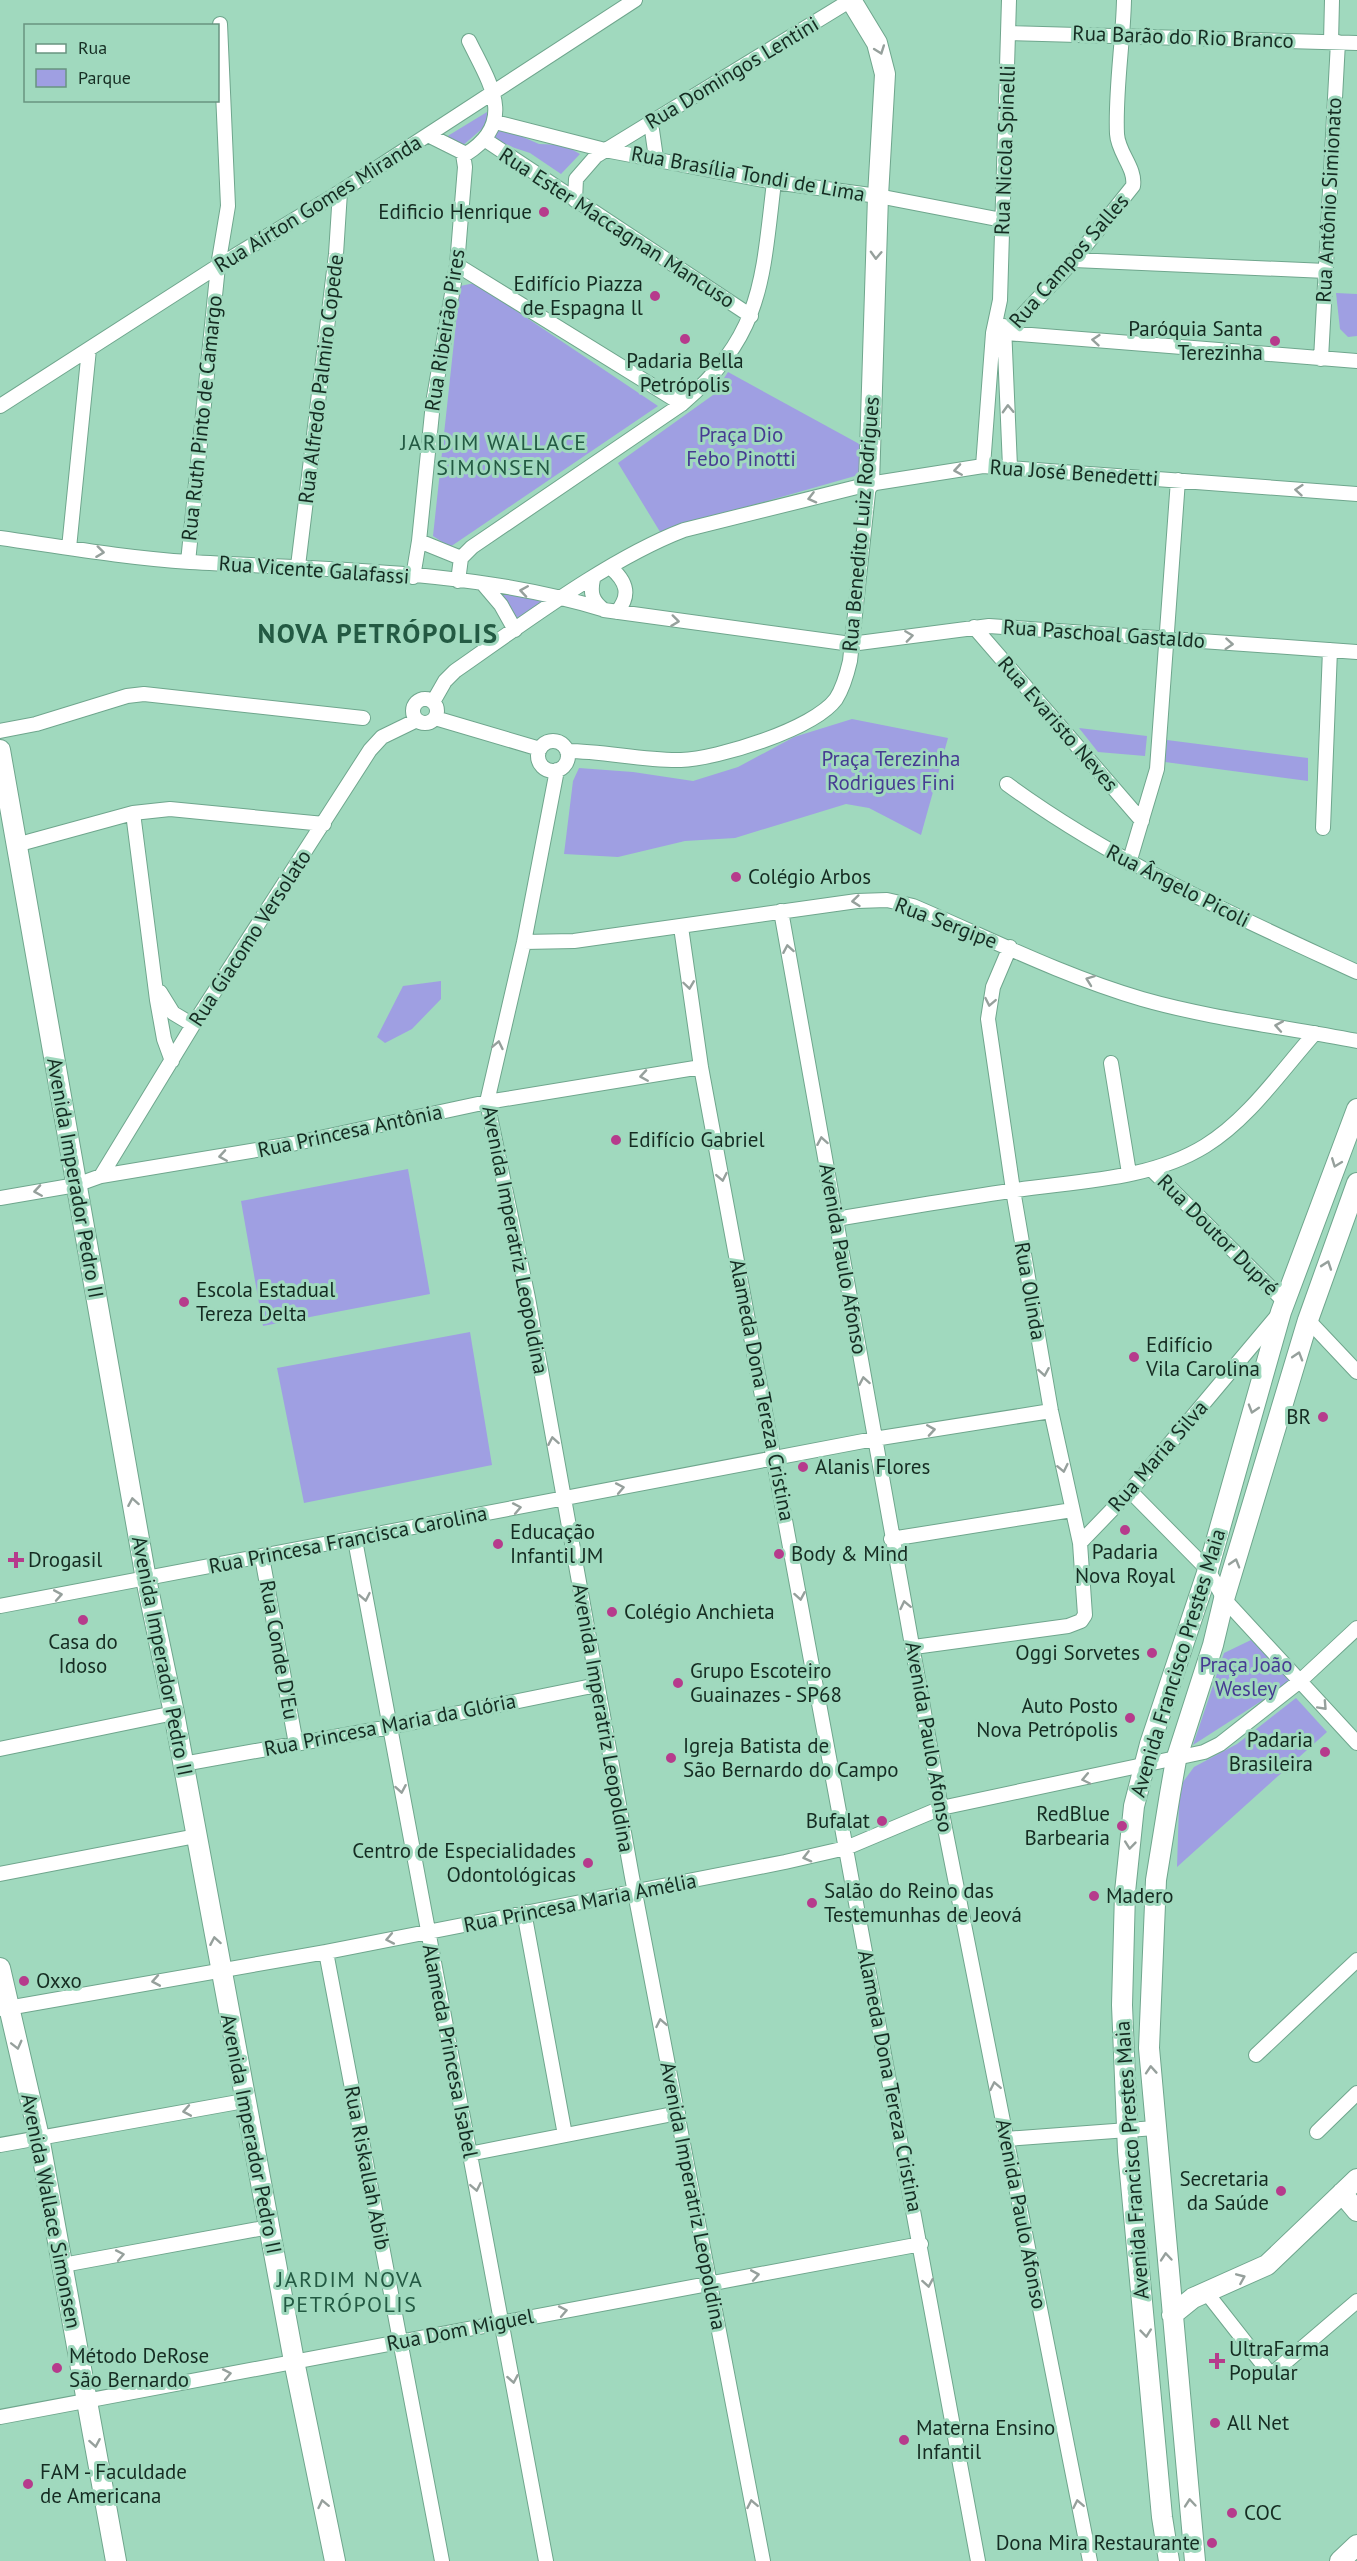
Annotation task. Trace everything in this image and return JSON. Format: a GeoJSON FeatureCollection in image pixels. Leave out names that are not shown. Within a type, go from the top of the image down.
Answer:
{"type":"FeatureCollection","features":[{"type":"Feature","properties":{"kind":"street","name":"Rua Aírton Gomes Miranda"},"geometry":{"type":"LineString","coordinates":[[0,406],[218,266],[340,192],[634,0]]}},
{"type":"Feature","properties":{"kind":"street","name":"Rua Domingos Lentini"},"geometry":{"type":"LineString","coordinates":[[575,200],[576,179],[579,173],[605,150],[851,0]]}},
{"type":"Feature","properties":{"kind":"street","name":"Rua Benedito Luiz Rodrigues"},"geometry":{"type":"LineString","coordinates":[[567,750],[682,760],[709,758],[742,748],[806,721],[831,704],[846,678],[869,484],[884,64],[878,43],[851,0]]}},
{"type":"Feature","properties":{"kind":"street","name":"Rua Nicola Spinelli"},"geometry":{"type":"LineString","coordinates":[[983,466],[999,333],[1010,33],[1009,0]]}},
{"type":"Feature","properties":{"kind":"street","name":"Rua Campos Salles"},"geometry":{"type":"LineString","coordinates":[[999,333],[1074,260],[1133,186],[1133,175],[1123,157],[1118,135],[1124,0]]}},
{"type":"Feature","properties":{"kind":"street","name":"Rua Antônio Simionato"},"geometry":{"type":"LineString","coordinates":[[1321,359],[1334,42],[1332,0]]}},
{"type":"Feature","properties":{"kind":"street","name":"Rua Ruth Pinto de Camargo"},"geometry":{"type":"LineString","coordinates":[[188,562],[218,266],[228,206],[220,24]]}},
{"type":"Feature","properties":{"kind":"street","name":"Rua Barão do Rio Branco"},"geometry":{"type":"LineString","coordinates":[[1010,33],[1357,43]]}},
{"type":"Feature","properties":{"kind":"street"},"geometry":{"type":"LineString","coordinates":[[428,135],[463,154],[476,148],[495,122],[496,108],[493,91],[469,41]]}},
{"type":"Feature","properties":{"kind":"street","name":"Rua Brasília Tondi de Lima"},"geometry":{"type":"LineString","coordinates":[[495,122],[605,150],[774,182],[878,196],[1002,220]]}},
{"type":"Feature","properties":{"kind":"street"},"geometry":{"type":"LineString","coordinates":[[651,123],[656,158]]}},
{"type":"Feature","properties":{"kind":"street","name":"Rua Ester Maccagnan Mancuso"},"geometry":{"type":"LineString","coordinates":[[483,139],[751,316]]}},
{"type":"Feature","properties":{"kind":"street","name":"Rua Ribeirão Pires"},"geometry":{"type":"LineString","coordinates":[[413,577],[419,541],[433,403],[457,265],[465,167],[463,154]]}},
{"type":"Feature","properties":{"kind":"street"},"geometry":{"type":"LineString","coordinates":[[458,581],[461,558],[503,525],[682,404],[736,348],[751,316],[764,271],[774,182]]}},
{"type":"Feature","properties":{"kind":"street","name":"Rua Alfredo Palmiro Copede"},"geometry":{"type":"LineString","coordinates":[[298,566],[336,254],[340,192]]}},
{"type":"Feature","properties":{"kind":"street"},"geometry":{"type":"LineString","coordinates":[[1074,260],[1326,271]]}},
{"type":"Feature","properties":{"kind":"street"},"geometry":{"type":"LineString","coordinates":[[457,265],[682,404]]}},
{"type":"Feature","properties":{"kind":"street"},"geometry":{"type":"LineString","coordinates":[[999,333],[1356,361]]}},
{"type":"Feature","properties":{"kind":"street","name":"Rua Nicola Spinelli"},"geometry":{"type":"LineString","coordinates":[[999,333],[1010,467]]}},
{"type":"Feature","properties":{"kind":"street"},"geometry":{"type":"LineString","coordinates":[[69,548],[88,349]]}},
{"type":"Feature","properties":{"kind":"street","name":"Rua José Benedetti"},"geometry":{"type":"LineString","coordinates":[[564,598],[660,539],[684,530],[869,484],[983,466],[1357,494]]}},
{"type":"Feature","properties":{"kind":"street"},"geometry":{"type":"LineString","coordinates":[[1129,863],[1157,769],[1165,639],[1179,480]]}},
{"type":"Feature","properties":{"kind":"street","name":"Rua Vicente Galafassi"},"geometry":{"type":"LineString","coordinates":[[0,538],[188,562],[298,566],[458,581],[564,598],[611,611],[851,644]]}},
{"type":"Feature","properties":{"kind":"street"},"geometry":{"type":"LineString","coordinates":[[419,541],[461,558]]}},
{"type":"Feature","properties":{"kind":"street"},"geometry":{"type":"LineString","coordinates":[[593,579],[591,594],[597,606],[611,611],[627,597],[627,589],[624,582],[611,568]]}},
{"type":"Feature","properties":{"kind":"street"},"geometry":{"type":"LineString","coordinates":[[484,585],[501,605],[515,630]]}},
{"type":"Feature","properties":{"kind":"street"},"geometry":{"type":"LineString","coordinates":[[433,702],[445,681],[455,671],[564,598]]}},
{"type":"Feature","properties":{"kind":"street","name":"Rua Paschoal Gastaldo"},"geometry":{"type":"LineString","coordinates":[[851,644],[974,627],[1000,626],[1357,652]]}},
{"type":"Feature","properties":{"kind":"street","name":"Rua Evaristo Neves"},"geometry":{"type":"LineString","coordinates":[[974,627],[1142,821]]}},
{"type":"Feature","properties":{"kind":"street"},"geometry":{"type":"LineString","coordinates":[[1323,828],[1330,650]]}},
{"type":"Feature","properties":{"kind":"street"},"geometry":{"type":"LineString","coordinates":[[0,731],[36,724],[127,696],[144,694],[363,718]]}},
{"type":"Feature","properties":{"kind":"street"},"geometry":{"type":"LineString","coordinates":[[435,718],[437,710],[433,702],[422,699],[416,703],[413,714],[424,724],[435,718],[540,749]]}},
{"type":"Feature","properties":{"kind":"street","name":"Rua Giacomo Versolato"},"geometry":{"type":"LineString","coordinates":[[101,1176],[193,1025],[376,742],[417,720]]}},
{"type":"Feature","properties":{"kind":"street"},"geometry":{"type":"LineString","coordinates":[[551,741],[561,743],[567,750],[566,765],[557,770],[548,770],[540,763],[540,749],[551,741]]}},
{"type":"Feature","properties":{"kind":"street","name":"Avenida Imperador Pedro II"},"geometry":{"type":"LineString","coordinates":[[0,750],[146,1579],[174,1713],[244,2101],[294,2361],[335,2561]]}},
{"type":"Feature","properties":{"kind":"street","name":"Avenida Imperatriz Leopoldina"},"geometry":{"type":"LineString","coordinates":[[557,770],[524,942],[487,1102],[528,1298],[597,1685],[763,2561]]}},
{"type":"Feature","properties":{"kind":"street","name":"Rua Ângelo Picoli"},"geometry":{"type":"LineString","coordinates":[[1007,784],[1056,820],[1129,863],[1357,972]]}},
{"type":"Feature","properties":{"kind":"street"},"geometry":{"type":"LineString","coordinates":[[16,845],[133,813],[170,809],[324,824]]}},
{"type":"Feature","properties":{"kind":"street"},"geometry":{"type":"LineString","coordinates":[[133,813],[154,978],[164,1039],[172,1061]]}},
{"type":"Feature","properties":{"kind":"street","name":"Rua Sergipe"},"geometry":{"type":"LineString","coordinates":[[524,942],[574,941],[857,901],[887,900],[913,906],[1063,971],[1141,999],[1357,1041]]}},
{"type":"Feature","properties":{"kind":"street","name":"Avenida Paulo Afonso"},"geometry":{"type":"LineString","coordinates":[[781,911],[837,1219],[891,1539],[914,1647],[941,1808],[1090,2561]]}},
{"type":"Feature","properties":{"kind":"street","name":"Alameda Dona Tereza Cristina"},"geometry":{"type":"LineString","coordinates":[[681,927],[701,1067],[978,2561]]}},
{"type":"Feature","properties":{"kind":"street","name":"Rua Olinda"},"geometry":{"type":"LineString","coordinates":[[914,1647],[1068,1626],[1081,1621],[1085,1615],[1080,1543],[1051,1411],[1013,1190],[987,1009],[993,987],[1010,947]]}},
{"type":"Feature","properties":{"kind":"street"},"geometry":{"type":"LineString","coordinates":[[154,978],[169,1009],[193,1025]]}},
{"type":"Feature","properties":{"kind":"street"},"geometry":{"type":"LineString","coordinates":[[837,1219],[1151,1169],[1204,1147],[1225,1131],[1246,1111],[1315,1033]]}},
{"type":"Feature","properties":{"kind":"street"},"geometry":{"type":"LineString","coordinates":[[1111,1063],[1130,1173]]}},
{"type":"Feature","properties":{"kind":"street","name":"Rua Princesa Antônia"},"geometry":{"type":"LineString","coordinates":[[0,1198],[76,1185],[101,1176],[292,1144],[487,1102],[701,1067]]}},
{"type":"Feature","properties":{"kind":"street","name":"Avenida Francisco Prestes Maia"},"geometry":{"type":"LineString","coordinates":[[1169,2561],[1162,2517],[1127,2130],[1122,2005],[1125,1892],[1134,1806],[1143,1767],[1208,1570],[1283,1307],[1357,1109]]}},
{"type":"Feature","properties":{"kind":"street"},"geometry":{"type":"LineString","coordinates":[[122,1143],[130,1162],[143,1169]]}},
{"type":"Feature","properties":{"kind":"street","name":"Rua Doutor Dupré"},"geometry":{"type":"LineString","coordinates":[[1151,1169],[1283,1307]]}},
{"type":"Feature","properties":{"kind":"street","name":"Avenida Francisco Prestes Maia"},"geometry":{"type":"LineString","coordinates":[[1195,2561],[1149,2048],[1156,1880],[1176,1760],[1213,1645],[1224,1599],[1308,1320],[1357,1183]]}},
{"type":"Feature","properties":{"kind":"street","name":"Rua Maria Silva"},"geometry":{"type":"LineString","coordinates":[[1080,1543],[1130,1491],[1283,1307]]}},
{"type":"Feature","properties":{"kind":"street"},"geometry":{"type":"LineString","coordinates":[[1308,1320],[1357,1372]]}},
{"type":"Feature","properties":{"kind":"street","name":"Rua Princesa Francisca Carolina"},"geometry":{"type":"LineString","coordinates":[[0,1605],[355,1540],[874,1439],[1051,1411]]}},
{"type":"Feature","properties":{"kind":"street"},"geometry":{"type":"LineString","coordinates":[[1130,1491],[1208,1570],[1224,1599],[1357,1743]]}},
{"type":"Feature","properties":{"kind":"street"},"geometry":{"type":"LineString","coordinates":[[891,1539],[1072,1510]]}},
{"type":"Feature","properties":{"kind":"street","name":"Alameda Princesa Isabel"},"geometry":{"type":"LineString","coordinates":[[355,1540],[546,2561]]}},
{"type":"Feature","properties":{"kind":"street","name":"Rua Conde D'Eu"},"geometry":{"type":"LineString","coordinates":[[262,1557],[296,1744]]}},
{"type":"Feature","properties":{"kind":"street","name":"Rua Princesa Maria Amélia"},"geometry":{"type":"LineString","coordinates":[[4,2009],[326,1952],[524,1912],[637,1893],[846,1848],[941,1808],[1176,1760],[1220,1744],[1300,1681],[1357,1628]]}},
{"type":"Feature","properties":{"kind":"street","name":"Rua Princesa Maria da Glória"},"geometry":{"type":"LineString","coordinates":[[183,1764],[390,1727],[597,1685]]}},
{"type":"Feature","properties":{"kind":"street"},"geometry":{"type":"LineString","coordinates":[[0,1749],[174,1713]]}},
{"type":"Feature","properties":{"kind":"street"},"geometry":{"type":"LineString","coordinates":[[0,1874],[196,1836]]}},
{"type":"Feature","properties":{"kind":"street"},"geometry":{"type":"LineString","coordinates":[[524,1912],[565,2135]]}},
{"type":"Feature","properties":{"kind":"street","name":"Rua Riskallah Abib"},"geometry":{"type":"LineString","coordinates":[[326,1952],[442,2561]]}},
{"type":"Feature","properties":{"kind":"street"},"geometry":{"type":"LineString","coordinates":[[1256,2055],[1357,1960]]}},
{"type":"Feature","properties":{"kind":"street","name":"Avenida Wallace Simonsen"},"geometry":{"type":"LineString","coordinates":[[0,1968],[4,2009],[39,2137],[116,2561]]}},
{"type":"Feature","properties":{"kind":"street"},"geometry":{"type":"LineString","coordinates":[[1317,2132],[1357,2093]]}},
{"type":"Feature","properties":{"kind":"street"},"geometry":{"type":"LineString","coordinates":[[0,2145],[244,2101]]}},
{"type":"Feature","properties":{"kind":"street"},"geometry":{"type":"LineString","coordinates":[[469,2154],[678,2113]]}},
{"type":"Feature","properties":{"kind":"street"},"geometry":{"type":"LineString","coordinates":[[1006,2139],[1155,2128]]}},
{"type":"Feature","properties":{"kind":"street"},"geometry":{"type":"LineString","coordinates":[[1172,2315],[1206,2292],[1267,2265],[1357,2179]]}},
{"type":"Feature","properties":{"kind":"street"},"geometry":{"type":"LineString","coordinates":[[1342,2193],[1357,2211]]}},
{"type":"Feature","properties":{"kind":"street"},"geometry":{"type":"LineString","coordinates":[[63,2265],[269,2227]]}},
{"type":"Feature","properties":{"kind":"street","name":"Rua Dom Miguel"},"geometry":{"type":"LineString","coordinates":[[0,2417],[921,2244]]}},
{"type":"Feature","properties":{"kind":"street"},"geometry":{"type":"LineString","coordinates":[[1206,2292],[1268,2371],[1273,2373],[1280,2370],[1357,2301]]}},
{"type":"Feature","properties":{"kind":"street"},"geometry":{"type":"LineString","coordinates":[[1340,2561],[1357,2544]]}},
{"type":"Feature","properties":{"kind":"green space"},"geometry":{"type":"Polygon","coordinates":[[[487,112],[491,121],[461,147],[446,137],[487,112]]]}},
{"type":"Feature","properties":{"kind":"green space"},"geometry":{"type":"Polygon","coordinates":[[[500,127],[539,144],[564,145],[580,154],[561,174],[530,153],[493,141],[500,127]]]}},
{"type":"Feature","properties":{"kind":"green space"},"geometry":{"type":"Polygon","coordinates":[[[475,283],[658,406],[450,547],[433,536],[460,286],[475,283]]]}},
{"type":"Feature","properties":{"kind":"green space"},"geometry":{"type":"Polygon","coordinates":[[[1336,293],[1357,294],[1357,336],[1348,337],[1340,329],[1336,293]]]}},
{"type":"Feature","properties":{"kind":"green space","name":"Praça Dio Febo Pinotti"},"geometry":{"type":"Polygon","coordinates":[[[728,372],[863,446],[862,474],[686,524],[662,535],[618,463],[713,395],[728,372]]]}},
{"type":"Feature","properties":{"kind":"green space"},"geometry":{"type":"Polygon","coordinates":[[[497,589],[551,598],[520,622],[497,589]]]}},
{"type":"Feature","properties":{"kind":"green space","name":"Praça Terezinha Rodrigues Fini"},"geometry":{"type":"Polygon","coordinates":[[[852,719],[948,738],[921,835],[869,808],[846,804],[735,838],[685,841],[618,857],[564,854],[573,781],[579,768],[633,772],[693,781],[738,767],[794,737],[852,719]]]}},
{"type":"Feature","properties":{"kind":"green space"},"geometry":{"type":"Polygon","coordinates":[[[1079,728],[1147,736],[1145,756],[1098,752],[1079,728]]]}},
{"type":"Feature","properties":{"kind":"green space"},"geometry":{"type":"Polygon","coordinates":[[[1167,740],[1308,758],[1308,781],[1165,762],[1167,740]]]}},
{"type":"Feature","properties":{"kind":"green space"},"geometry":{"type":"Polygon","coordinates":[[[441,981],[441,999],[412,1029],[385,1043],[377,1037],[403,986],[441,981]]]}},
{"type":"Feature","properties":{"kind":"green space"},"geometry":{"type":"Polygon","coordinates":[[[408,1169],[430,1294],[263,1326],[241,1201],[408,1169]]]}},
{"type":"Feature","properties":{"kind":"green space"},"geometry":{"type":"Polygon","coordinates":[[[470,1332],[492,1465],[304,1503],[277,1368],[470,1332]]]}},
{"type":"Feature","properties":{"kind":"green space","name":"Praça João Wesley"},"geometry":{"type":"Polygon","coordinates":[[[1251,1640],[1291,1682],[1193,1745],[1224,1653],[1251,1640]]]}},
{"type":"Feature","properties":{"kind":"green space"},"geometry":{"type":"Polygon","coordinates":[[[1296,1698],[1327,1732],[1177,1867],[1179,1804],[1183,1782],[1194,1767],[1237,1744],[1296,1698]]]}},
{"type":"Feature","properties":{"kind":"place","name":"Edificio Henrique"},"geometry":{"type":"Point","coordinates":[544,212]}},
{"type":"Feature","properties":{"kind":"place","name":"Edifício Piazza de Espagna ll"},"geometry":{"type":"Point","coordinates":[655,296]}},
{"type":"Feature","properties":{"kind":"place","name":"Padaria Bella Petrópolis"},"geometry":{"type":"Point","coordinates":[685,339]}},
{"type":"Feature","properties":{"kind":"place","name":"Paróquia Santa Terezinha"},"geometry":{"type":"Point","coordinates":[1275,341]}},
{"type":"Feature","properties":{"kind":"place","name":"Colégio Arbos"},"geometry":{"type":"Point","coordinates":[736,877]}},
{"type":"Feature","properties":{"kind":"place","name":"Edifício Gabriel"},"geometry":{"type":"Point","coordinates":[616,1140]}},
{"type":"Feature","properties":{"kind":"place","name":"Escola Estadual Tereza Delta"},"geometry":{"type":"Point","coordinates":[184,1302]}},
{"type":"Feature","properties":{"kind":"place","name":"Edifício Vila Carolina"},"geometry":{"type":"Point","coordinates":[1134,1357]}},
{"type":"Feature","properties":{"kind":"place","name":"BR"},"geometry":{"type":"Point","coordinates":[1323,1417]}},
{"type":"Feature","properties":{"kind":"place","name":"Alanis Flores"},"geometry":{"type":"Point","coordinates":[803,1467]}},
{"type":"Feature","properties":{"kind":"place","name":"Padaria Nova Royal"},"geometry":{"type":"Point","coordinates":[1125,1530]}},
{"type":"Feature","properties":{"kind":"place","name":"Educação Infantil JM"},"geometry":{"type":"Point","coordinates":[498,1544]}},
{"type":"Feature","properties":{"kind":"place","name":"Body & Mind"},"geometry":{"type":"Point","coordinates":[779,1554]}},
{"type":"Feature","properties":{"kind":"place","name":"Drogasil"},"geometry":{"type":"Point","coordinates":[16,1560]}},
{"type":"Feature","properties":{"kind":"place","name":"Colégio Anchieta"},"geometry":{"type":"Point","coordinates":[612,1612]}},
{"type":"Feature","properties":{"kind":"place","name":"Casa do Idoso"},"geometry":{"type":"Point","coordinates":[83,1620]}},
{"type":"Feature","properties":{"kind":"place","name":"Oggi Sorvetes"},"geometry":{"type":"Point","coordinates":[1152,1653]}},
{"type":"Feature","properties":{"kind":"place","name":"Grupo Escoteiro Guainazes - SP68"},"geometry":{"type":"Point","coordinates":[678,1683]}},
{"type":"Feature","properties":{"kind":"place","name":"Auto Posto Nova Petrópolis"},"geometry":{"type":"Point","coordinates":[1130,1718]}},
{"type":"Feature","properties":{"kind":"place","name":"Padaria Brasileira"},"geometry":{"type":"Point","coordinates":[1325,1752]}},
{"type":"Feature","properties":{"kind":"place","name":"Igreja Batista de São Bernardo do Campo"},"geometry":{"type":"Point","coordinates":[671,1758]}},
{"type":"Feature","properties":{"kind":"place","name":"Bufalat"},"geometry":{"type":"Point","coordinates":[882,1821]}},
{"type":"Feature","properties":{"kind":"place","name":"RedBlue Barbearia"},"geometry":{"type":"Point","coordinates":[1122,1826]}},
{"type":"Feature","properties":{"kind":"place","name":"Centro de Especialidades Odontológicas"},"geometry":{"type":"Point","coordinates":[588,1863]}},
{"type":"Feature","properties":{"kind":"place","name":"Madero"},"geometry":{"type":"Point","coordinates":[1094,1896]}},
{"type":"Feature","properties":{"kind":"place","name":"Salão do Reino das Testemunhas de Jeová"},"geometry":{"type":"Point","coordinates":[812,1903]}},
{"type":"Feature","properties":{"kind":"place","name":"Oxxo"},"geometry":{"type":"Point","coordinates":[24,1981]}},
{"type":"Feature","properties":{"kind":"place","name":"Secretaria da Saúde"},"geometry":{"type":"Point","coordinates":[1281,2191]}},
{"type":"Feature","properties":{"kind":"place","name":"UltraFarma Popular"},"geometry":{"type":"Point","coordinates":[1217,2361]}},
{"type":"Feature","properties":{"kind":"place","name":"Método DeRose São Bernardo"},"geometry":{"type":"Point","coordinates":[57,2368]}},
{"type":"Feature","properties":{"kind":"place","name":"All Net"},"geometry":{"type":"Point","coordinates":[1215,2423]}},
{"type":"Feature","properties":{"kind":"place","name":"Materna Ensino Infantil"},"geometry":{"type":"Point","coordinates":[904,2440]}},
{"type":"Feature","properties":{"kind":"place","name":"FAM - Faculdade de Americana"},"geometry":{"type":"Point","coordinates":[28,2484]}},
{"type":"Feature","properties":{"kind":"place","name":"COC"},"geometry":{"type":"Point","coordinates":[1232,2513]}},
{"type":"Feature","properties":{"kind":"place","name":"Dona Mira Restaurante"},"geometry":{"type":"Point","coordinates":[1212,2543]}},
{"type":"Feature","properties":{"kind":"district","name":"JARDIM WALLACE SIMONSEN"},"geometry":{"type":"Point","coordinates":[494,455]}},
{"type":"Feature","properties":{"kind":"district","name":"NOVA PETRÓPOLIS"},"geometry":{"type":"Point","coordinates":[378,634]}},
{"type":"Feature","properties":{"kind":"district","name":"JARDIM NOVA PETRÓPOLIS"},"geometry":{"type":"Point","coordinates":[350,2292]}}]}
